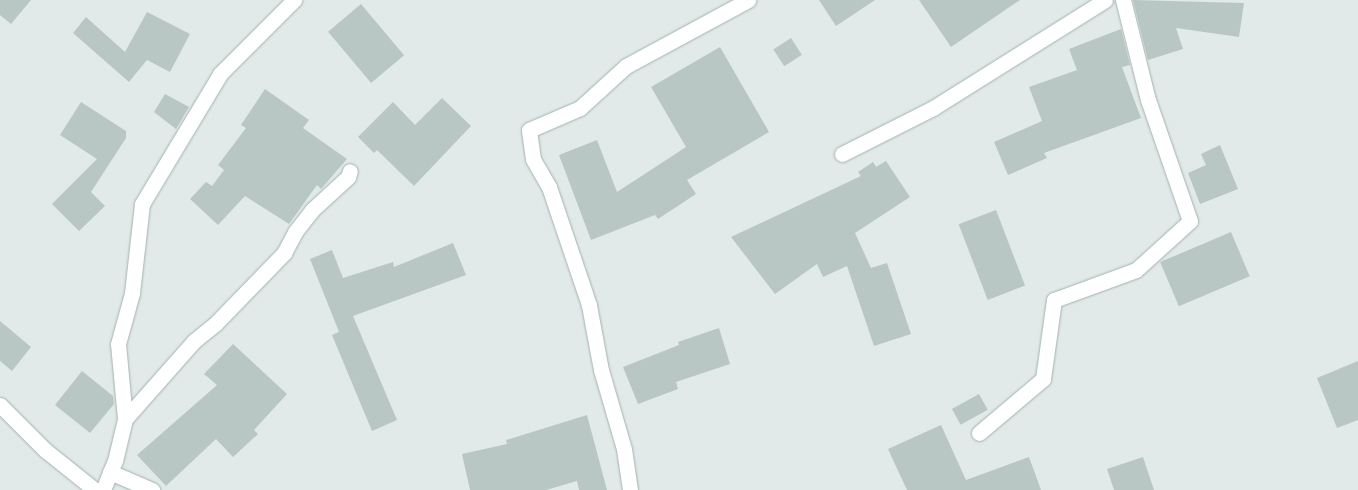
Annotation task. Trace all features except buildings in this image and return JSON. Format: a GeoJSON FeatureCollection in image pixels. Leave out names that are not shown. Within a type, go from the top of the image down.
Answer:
{"type":"FeatureCollection","features":[{"type":"Feature","properties":{"kind":"street"},"geometry":{"type":"LineString","coordinates":[[103,490],[126,419],[118,344],[132,293],[142,204],[220,74],[294,0]]}},
{"type":"Feature","properties":{"kind":"street"},"geometry":{"type":"LineString","coordinates":[[630,490],[624,449],[600,370],[589,305],[549,187],[533,159],[529,130],[580,108],[626,66],[748,0]]}},
{"type":"Feature","properties":{"kind":"street"},"geometry":{"type":"LineString","coordinates":[[842,154],[933,108],[1105,0]]}},
{"type":"Feature","properties":{"kind":"street"},"geometry":{"type":"LineString","coordinates":[[979,433],[1043,379],[1054,300],[1136,270],[1190,221],[1148,100],[1123,0]]}},
{"type":"Feature","properties":{"kind":"street"},"geometry":{"type":"LineString","coordinates":[[126,419],[194,341],[216,323],[284,253],[294,232],[350,171]]}},
{"type":"Feature","properties":{"kind":"street"},"geometry":{"type":"LineString","coordinates":[[0,406],[45,450],[95,490]]}},
{"type":"Feature","properties":{"kind":"street"},"geometry":{"type":"LineString","coordinates":[[110,472],[152,490]]}}]}
